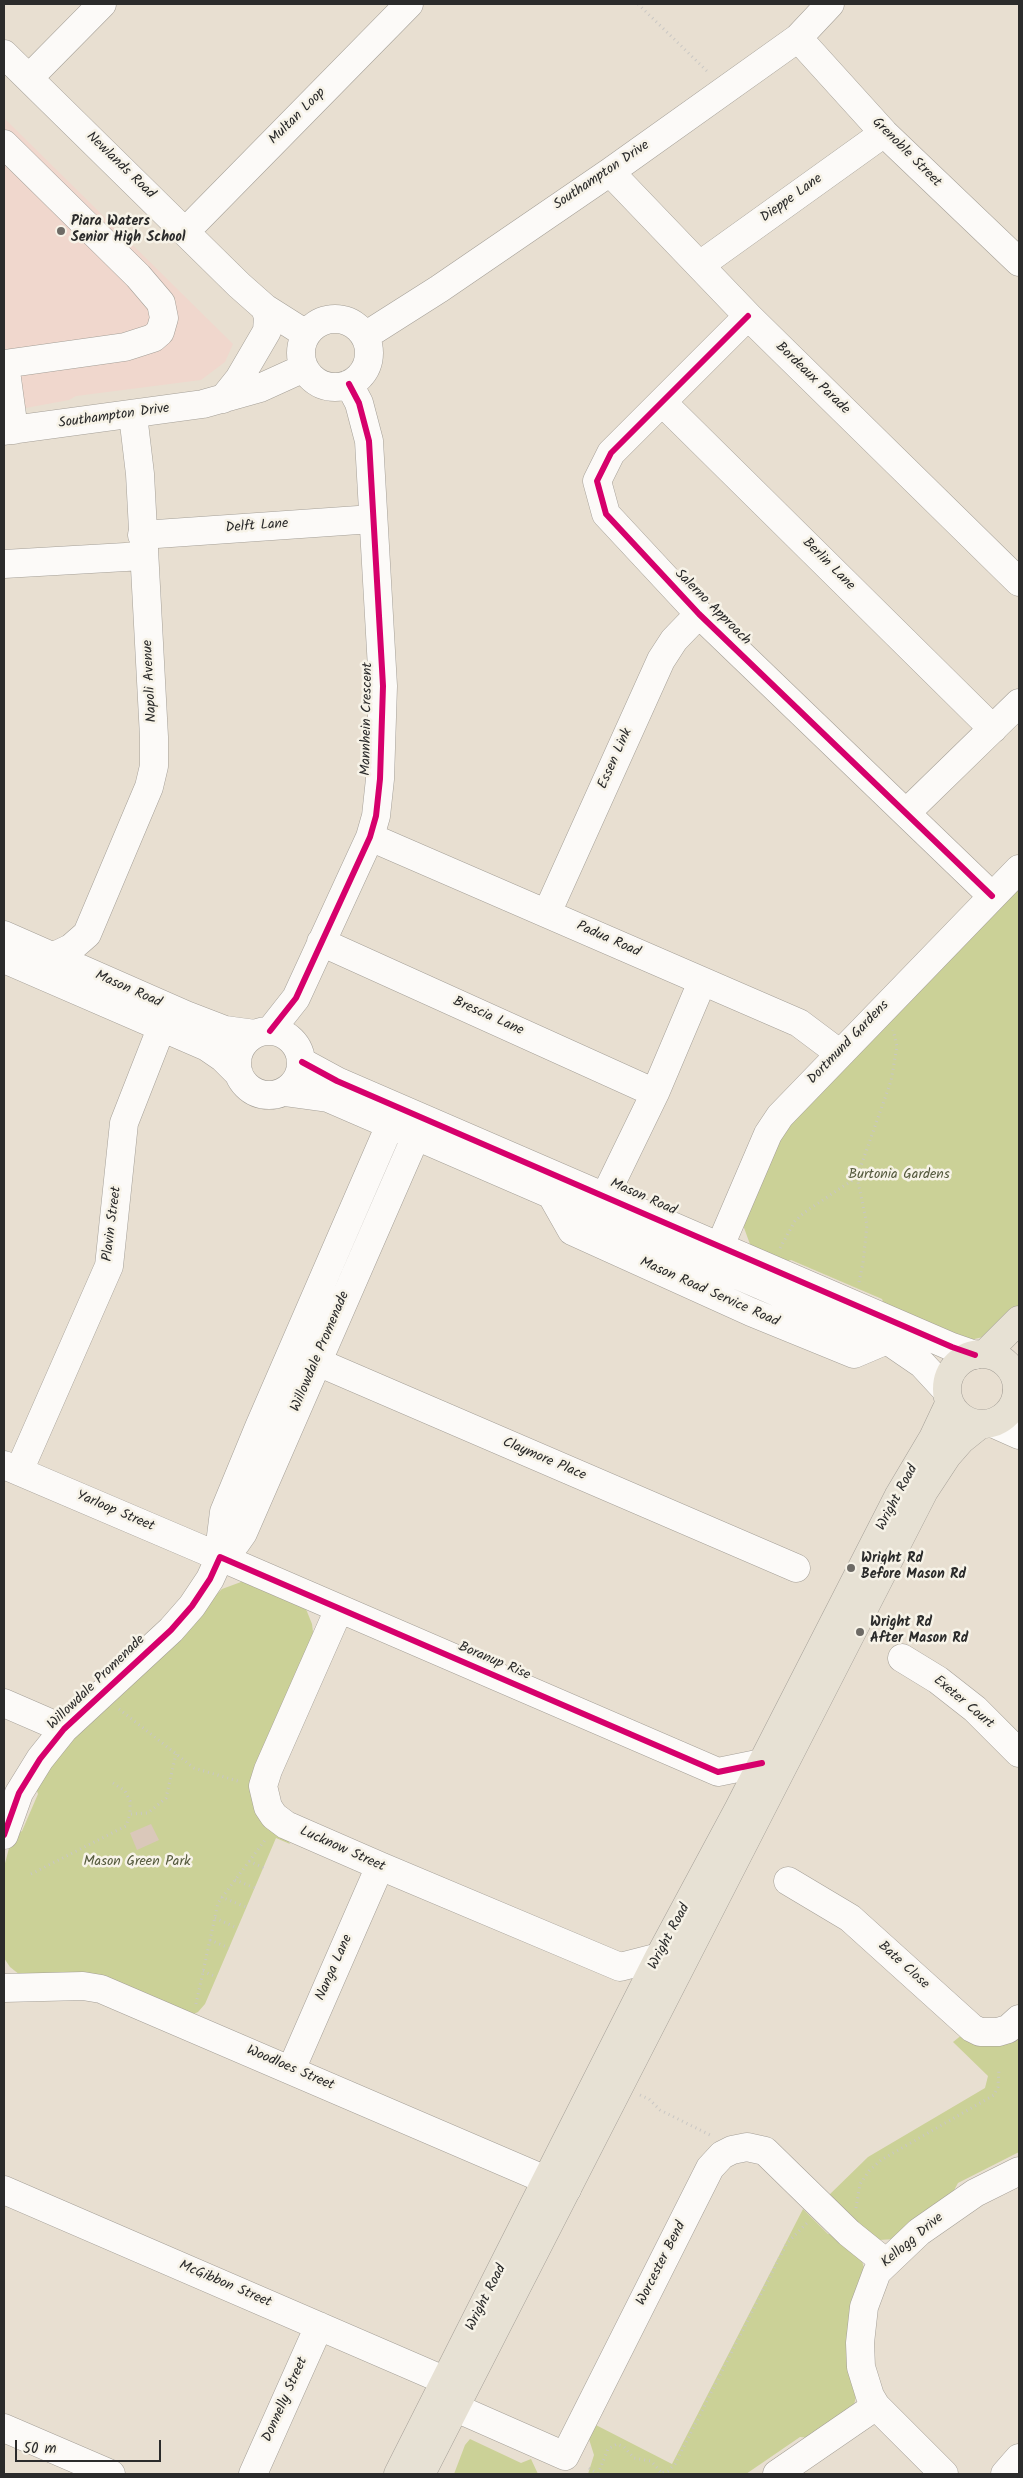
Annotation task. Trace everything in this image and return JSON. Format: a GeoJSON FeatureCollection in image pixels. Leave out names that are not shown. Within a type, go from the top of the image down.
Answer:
{"type":"FeatureCollection","features":[{"type":"Feature","properties":{"kind":"main road"},"geometry":{"type":"LineString","coordinates":[[980,1354],[1005,1362],[1018,1385],[1015,1402],[1009,1411],[1002,1418],[986,1424],[962,1419],[948,1397],[948,1377],[954,1366],[964,1358],[980,1354],[1019,1320]]}},
{"type":"Feature","properties":{"kind":"main road","name":"Wright Road"},"geometry":{"type":"LineString","coordinates":[[421,2474],[456,2408],[636,2004],[659,1957],[739,1808],[893,1506],[933,1438],[948,1397]]}},
{"type":"Feature","properties":{"kind":"main road","name":"Wright Road"},"geometry":{"type":"LineString","coordinates":[[398,2474],[446,2381],[557,2184],[924,1491],[947,1456],[961,1440],[986,1424]]}},
{"type":"Feature","properties":{"kind":"street"},"geometry":{"type":"LineString","coordinates":[[29,78],[102,4]]}},
{"type":"Feature","properties":{"kind":"street","name":"Multan Loop"},"geometry":{"type":"LineString","coordinates":[[186,231],[409,4]]}},
{"type":"Feature","properties":{"kind":"street","name":"Southampton Drive"},"geometry":{"type":"LineString","coordinates":[[365,336],[610,172],[798,38],[830,4]]}},
{"type":"Feature","properties":{"kind":"street","name":"Grenoble Street"},"geometry":{"type":"LineString","coordinates":[[798,38],[884,133],[1019,262]]}},
{"type":"Feature","properties":{"kind":"street","name":"Newlands Road"},"geometry":{"type":"LineString","coordinates":[[4,54],[239,285],[265,308],[306,334]]}},
{"type":"Feature","properties":{"kind":"street","name":"Dieppe Lane"},"geometry":{"type":"LineString","coordinates":[[700,265],[884,133]]}},
{"type":"Feature","properties":{"kind":"street"},"geometry":{"type":"LineString","coordinates":[[4,144],[138,276],[160,303],[164,318],[160,332],[153,338],[125,347],[4,364],[9,431]]}},
{"type":"Feature","properties":{"kind":"street","name":"Bordeaux Parade"},"geometry":{"type":"LineString","coordinates":[[610,172],[748,316],[1019,582]]}},
{"type":"Feature","properties":{"kind":"street"},"geometry":{"type":"LineString","coordinates":[[223,398],[239,380],[267,331],[268,317],[265,308]]}},
{"type":"Feature","properties":{"kind":"street","name":"Salerno Approach"},"geometry":{"type":"LineString","coordinates":[[748,316],[611,453],[597,481],[606,514],[699,614],[992,896]]}},
{"type":"Feature","properties":{"kind":"street"},"geometry":{"type":"LineString","coordinates":[[336,319],[347,321],[357,327],[365,336],[369,346],[369,358],[366,369],[359,378],[349,384],[328,387],[319,383],[304,368],[301,357],[301,346],[306,334],[324,320],[336,319]]}},
{"type":"Feature","properties":{"kind":"street","name":"Southampton Drive"},"geometry":{"type":"LineString","coordinates":[[9,431],[133,415],[223,398],[260,388],[304,368]]}},
{"type":"Feature","properties":{"kind":"street","name":"Mannhein Crescent"},"geometry":{"type":"LineString","coordinates":[[280,1042],[296,998],[370,837],[376,816],[380,779],[383,711],[369,441],[359,403],[349,384]]}},
{"type":"Feature","properties":{"kind":"street","name":"Berlin Lane"},"geometry":{"type":"LineString","coordinates":[[662,402],[993,729]]}},
{"type":"Feature","properties":{"kind":"street","name":"Napoli Avenue"},"geometry":{"type":"LineString","coordinates":[[96,975],[88,955],[87,934],[149,787],[154,766],[140,474],[133,415]]}},
{"type":"Feature","properties":{"kind":"street","name":"Delft Lane"},"geometry":{"type":"LineString","coordinates":[[4,564],[372,519]]}},
{"type":"Feature","properties":{"kind":"street","name":"Essen Link"},"geometry":{"type":"LineString","coordinates":[[547,913],[660,660],[674,640],[699,614]]}},
{"type":"Feature","properties":{"kind":"street"},"geometry":{"type":"LineString","coordinates":[[906,813],[1019,703]]}},
{"type":"Feature","properties":{"kind":"street","name":"Padua Road"},"geometry":{"type":"LineString","coordinates":[[370,837],[799,1023],[839,1053]]}},
{"type":"Feature","properties":{"kind":"street","name":"Dortmund Gardens"},"geometry":{"type":"LineString","coordinates":[[720,1246],[768,1134],[780,1116],[1019,869]]}},
{"type":"Feature","properties":{"kind":"street","name":"Napoli Avenue"},"geometry":{"type":"LineString","coordinates":[[52,957],[71,948],[87,934]]}},
{"type":"Feature","properties":{"kind":"street","name":"Mason Road"},"geometry":{"type":"LineString","coordinates":[[4,935],[225,1030],[280,1042],[337,1080],[952,1347],[980,1354]]}},
{"type":"Feature","properties":{"kind":"street","name":"Brescia Lane"},"geometry":{"type":"LineString","coordinates":[[321,942],[655,1092]]}},
{"type":"Feature","properties":{"kind":"street","name":"Mason Road"},"geometry":{"type":"LineString","coordinates":[[4,959],[162,1026],[206,1047],[223,1058],[239,1074]]}},
{"type":"Feature","properties":{"kind":"street"},"geometry":{"type":"LineString","coordinates":[[606,1196],[655,1092],[702,982]]}},
{"type":"Feature","properties":{"kind":"street","name":"Plavin Street"},"geometry":{"type":"LineString","coordinates":[[11,1468],[108,1266],[124,1123],[162,1026]]}},
{"type":"Feature","properties":{"kind":"street"},"geometry":{"type":"LineString","coordinates":[[284,1092],[297,1080],[280,1042],[242,1046],[238,1055],[239,1074],[243,1082],[258,1093],[267,1095],[284,1092],[328,1098],[887,1340],[922,1364],[948,1397]]}},
{"type":"Feature","properties":{"kind":"street","name":"Willowdale Promenade"},"geometry":{"type":"LineString","coordinates":[[221,1555],[224,1512],[390,1125]]}},
{"type":"Feature","properties":{"kind":"street","name":"Willowdale Promenade"},"geometry":{"type":"LineString","coordinates":[[4,1835],[19,1793],[40,1759],[64,1729],[171,1630],[192,1606],[210,1579],[221,1555],[236,1542],[243,1532],[416,1136]]}},
{"type":"Feature","properties":{"kind":"street","name":"Claymore Place"},"geometry":{"type":"LineString","coordinates":[[292,1351],[796,1568]]}},
{"type":"Feature","properties":{"kind":"street"},"geometry":{"type":"LineString","coordinates":[[986,1424],[1019,1434]]}},
{"type":"Feature","properties":{"kind":"street","name":"Yarloop Street"},"geometry":{"type":"LineString","coordinates":[[11,1468],[221,1555]]}},
{"type":"Feature","properties":{"kind":"street","name":"Boranup Rise"},"geometry":{"type":"LineString","coordinates":[[221,1555],[339,1609],[718,1772]]}},
{"type":"Feature","properties":{"kind":"street","name":"Lucknow Street"},"geometry":{"type":"LineString","coordinates":[[339,1609],[268,1770],[263,1786],[265,1796],[274,1816],[286,1825],[620,1967]]}},
{"type":"Feature","properties":{"kind":"street","name":"Exeter Court"},"geometry":{"type":"LineString","coordinates":[[902,1658],[938,1680],[975,1709],[1019,1753]]}},
{"type":"Feature","properties":{"kind":"street"},"geometry":{"type":"LineString","coordinates":[[4,1703],[64,1729]]}},
{"type":"Feature","properties":{"kind":"street"},"geometry":{"type":"LineString","coordinates":[[739,1808],[718,1772],[762,1763]]}},
{"type":"Feature","properties":{"kind":"street","name":"Nanga Lane"},"geometry":{"type":"LineString","coordinates":[[291,2070],[380,1866]]}},
{"type":"Feature","properties":{"kind":"street","name":"Bate Close"},"geometry":{"type":"LineString","coordinates":[[788,1881],[850,1918],[972,2028],[980,2032],[998,2032],[1008,2028],[1019,2019]]}},
{"type":"Feature","properties":{"kind":"street"},"geometry":{"type":"LineString","coordinates":[[636,2004],[620,1967],[659,1957]]}},
{"type":"Feature","properties":{"kind":"street","name":"Woodloes Street"},"geometry":{"type":"LineString","coordinates":[[4,1988],[83,1986],[101,1989],[557,2184]]}},
{"type":"Feature","properties":{"kind":"street","name":"Worcester Bend"},"geometry":{"type":"LineString","coordinates":[[456,2408],[565,2456],[710,2168],[722,2155],[732,2150],[752,2148],[770,2155],[849,2233],[886,2262]]}},
{"type":"Feature","properties":{"kind":"street","name":"Kellogg Drive"},"geometry":{"type":"LineString","coordinates":[[944,2474],[876,2406],[865,2386],[861,2367],[860,2325],[869,2289],[886,2262],[919,2232],[975,2192],[1019,2171]]}},
{"type":"Feature","properties":{"kind":"street","name":"McGibbon Street"},"geometry":{"type":"LineString","coordinates":[[4,2190],[446,2381]]}},
{"type":"Feature","properties":{"kind":"street","name":"Donnelly Street"},"geometry":{"type":"LineString","coordinates":[[253,2474],[319,2326]]}},
{"type":"Feature","properties":{"kind":"street"},"geometry":{"type":"LineString","coordinates":[[777,2474],[876,2406]]}},
{"type":"Feature","properties":{"kind":"street"},"geometry":{"type":"LineString","coordinates":[[4,2428],[111,2474]]}},
{"type":"Feature","properties":{"kind":"street"},"geometry":{"type":"LineString","coordinates":[[1004,2474],[1019,2458]]}},
{"type":"Feature","properties":{"kind":"path"},"geometry":{"type":"LineString","coordinates":[[638,4],[712,76]]}},
{"type":"Feature","properties":{"kind":"path"},"geometry":{"type":"LineString","coordinates":[[858,1285],[863,1263],[867,1226],[857,1177],[891,1081],[896,1051],[894,1030]]}},
{"type":"Feature","properties":{"kind":"path"},"geometry":{"type":"LineString","coordinates":[[778,1251],[795,1221],[804,1212],[857,1177]]}},
{"type":"Feature","properties":{"kind":"path"},"geometry":{"type":"LineString","coordinates":[[115,1706],[194,1768],[242,1782]]}},
{"type":"Feature","properties":{"kind":"path"},"geometry":{"type":"LineString","coordinates":[[130,1814],[148,1813],[166,1798],[176,1754]]}},
{"type":"Feature","properties":{"kind":"path"},"geometry":{"type":"LineString","coordinates":[[31,1874],[126,1826],[130,1814],[130,1801],[125,1791],[113,1783]]}},
{"type":"Feature","properties":{"kind":"path"},"geometry":{"type":"LineString","coordinates":[[195,2008],[221,1897],[266,1838]]}},
{"type":"Feature","properties":{"kind":"path"},"geometry":{"type":"LineString","coordinates":[[249,1861],[264,1868]]}},
{"type":"Feature","properties":{"kind":"path"},"geometry":{"type":"LineString","coordinates":[[235,1880],[255,1888]]}},
{"type":"Feature","properties":{"kind":"path"},"geometry":{"type":"LineString","coordinates":[[221,1897],[246,1908]]}},
{"type":"Feature","properties":{"kind":"path"},"geometry":{"type":"LineString","coordinates":[[215,1918],[237,1928]]}},
{"type":"Feature","properties":{"kind":"path"},"geometry":{"type":"LineString","coordinates":[[210,1940],[229,1948]]}},
{"type":"Feature","properties":{"kind":"path"},"geometry":{"type":"LineString","coordinates":[[203,1971],[216,1977]]}},
{"type":"Feature","properties":{"kind":"path"},"geometry":{"type":"LineString","coordinates":[[856,2214],[856,2198],[860,2184],[869,2171],[881,2160],[994,2096],[998,2087],[999,2068]]}},
{"type":"Feature","properties":{"kind":"path"},"geometry":{"type":"LineString","coordinates":[[640,2096],[649,2099],[660,2110],[708,2133],[715,2139]]}},
{"type":"Feature","properties":{"kind":"path"},"geometry":{"type":"LineString","coordinates":[[589,2468],[598,2474],[608,2449],[617,2444],[624,2446],[634,2458],[651,2461],[660,2473],[672,2469],[787,2243],[810,2221]]}},
{"type":"Feature","properties":{"kind":"shaded area","name":"Piara Waters Senior High School"},"geometry":{"type":"Polygon","coordinates":[[[4,118],[233,344],[225,362],[201,380],[76,396],[69,400],[4,412],[4,118]]]}},
{"type":"Feature","properties":{"kind":"green space","name":"Burtonia Gardens"},"geometry":{"type":"Polygon","coordinates":[[[1019,884],[1019,1309],[983,1337],[966,1341],[886,1309],[882,1299],[791,1260],[781,1263],[751,1247],[743,1225],[785,1124],[1019,884]]]}},
{"type":"Feature","properties":{"kind":"green space","name":"Mason Green Park"},"geometry":{"type":"Polygon","coordinates":[[[241,1582],[248,1582],[306,1609],[313,1632],[310,1646],[251,1788],[254,1808],[285,1834],[290,1844],[276,1838],[205,2004],[198,2012],[189,2016],[20,1975],[10,1967],[4,1958],[4,1867],[12,1837],[22,1831],[38,1794],[35,1785],[99,1707],[109,1707],[164,1655],[165,1645],[222,1589],[241,1582]]]}},
{"type":"Feature","properties":{"kind":"green space"},"geometry":{"type":"Polygon","coordinates":[[[1019,2031],[1019,2152],[958,2183],[952,2194],[895,2239],[879,2240],[827,2197],[868,2157],[985,2088],[988,2076],[953,2042],[963,2034],[1019,2031]]]}},
{"type":"Feature","properties":{"kind":"green space"},"geometry":{"type":"Polygon","coordinates":[[[803,2209],[828,2234],[839,2235],[862,2261],[865,2271],[857,2392],[854,2405],[812,2438],[800,2437],[746,2474],[588,2474],[594,2455],[588,2436],[590,2422],[672,2464],[803,2209]]]}},
{"type":"Feature","properties":{"kind":"green space"},"geometry":{"type":"Polygon","coordinates":[[[470,2439],[521,2463],[531,2459],[538,2474],[454,2474],[465,2445],[470,2439]]]}},
{"type":"Feature","properties":{"kind":"building"},"geometry":{"type":"Polygon","coordinates":[[[151,1824],[159,1840],[137,1850],[130,1833],[151,1824]]]}},
{"type":"Feature","properties":{"kind":"cycle path"},"geometry":{"type":"LineString","coordinates":[[748,316],[611,453],[597,481],[606,514],[699,614],[992,896]]}},
{"type":"Feature","properties":{"kind":"cycle path"},"geometry":{"type":"LineString","coordinates":[[270,1031],[296,998],[370,837],[376,816],[380,779],[383,686],[369,441],[359,403],[349,384]]}},
{"type":"Feature","properties":{"kind":"cycle path"},"geometry":{"type":"LineString","coordinates":[[302,1062],[337,1081],[952,1347],[975,1355]]}},
{"type":"Feature","properties":{"kind":"cycle path"},"geometry":{"type":"LineString","coordinates":[[4,1835],[19,1793],[40,1759],[64,1729],[171,1630],[192,1606],[210,1579],[220,1557],[718,1772],[762,1763]]}},
{"type":"Feature","properties":{"kind":"place","name":"Piara Waters Senior High School"},"geometry":{"type":"Point","coordinates":[61,231]}},
{"type":"Feature","properties":{"kind":"place","name":"Wright Rd Before Mason Rd"},"geometry":{"type":"Point","coordinates":[851,1568]}},
{"type":"Feature","properties":{"kind":"place","name":"Wright Rd After Mason Rd"},"geometry":{"type":"Point","coordinates":[860,1632]}}]}
